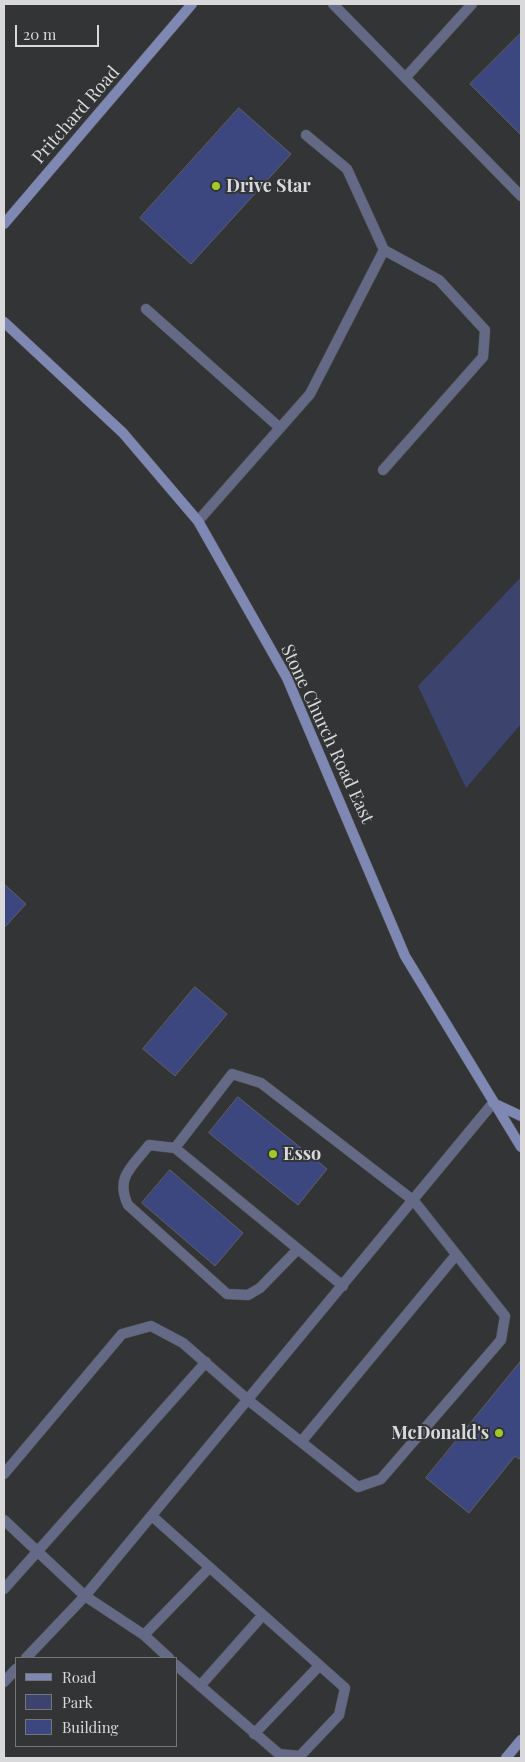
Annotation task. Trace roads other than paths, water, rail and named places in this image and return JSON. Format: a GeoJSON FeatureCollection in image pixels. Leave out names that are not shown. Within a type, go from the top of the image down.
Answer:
{"type":"FeatureCollection","features":[{"type":"Feature","properties":{"kind":"main road","name":"Pritchard Road"},"geometry":{"type":"LineString","coordinates":[[4,224],[192,4]]}},
{"type":"Feature","properties":{"kind":"main road","name":"Stone Church Road East"},"geometry":{"type":"LineString","coordinates":[[4,322],[123,433],[198,522],[287,678],[405,956],[521,1147]]}},
{"type":"Feature","properties":{"kind":"main road"},"geometry":{"type":"LineString","coordinates":[[493,1103],[521,1116]]}},
{"type":"Feature","properties":{"kind":"main road"},"geometry":{"type":"LineString","coordinates":[[506,1758],[521,1740]]}},
{"type":"Feature","properties":{"kind":"lane"},"geometry":{"type":"LineString","coordinates":[[333,4],[521,196]]}},
{"type":"Feature","properties":{"kind":"lane"},"geometry":{"type":"LineString","coordinates":[[406,77],[472,4]]}},
{"type":"Feature","properties":{"kind":"lane"},"geometry":{"type":"LineString","coordinates":[[306,135],[347,169],[384,250],[439,280],[485,330],[483,357],[383,470]]}},
{"type":"Feature","properties":{"kind":"lane"},"geometry":{"type":"LineString","coordinates":[[198,522],[310,394],[384,250]]}},
{"type":"Feature","properties":{"kind":"lane"},"geometry":{"type":"LineString","coordinates":[[146,309],[280,428]]}},
{"type":"Feature","properties":{"kind":"lane"},"geometry":{"type":"LineString","coordinates":[[4,1474],[122,1334],[151,1326],[183,1342],[248,1400],[358,1487],[381,1479],[501,1340],[505,1316],[414,1201],[261,1082],[232,1074],[175,1148]]}},
{"type":"Feature","properties":{"kind":"lane"},"geometry":{"type":"LineString","coordinates":[[27,1657],[85,1596],[414,1201],[493,1103]]}},
{"type":"Feature","properties":{"kind":"lane"},"geometry":{"type":"LineString","coordinates":[[298,1249],[260,1288],[248,1295],[228,1294],[128,1205],[122,1191],[124,1177],[149,1145],[175,1148],[298,1249],[343,1286]]}},
{"type":"Feature","properties":{"kind":"lane"},"geometry":{"type":"LineString","coordinates":[[301,1442],[456,1255]]}},
{"type":"Feature","properties":{"kind":"lane"},"geometry":{"type":"LineString","coordinates":[[4,1589],[206,1362]]}},
{"type":"Feature","properties":{"kind":"lane"},"geometry":{"type":"LineString","coordinates":[[152,1516],[345,1688],[339,1715],[300,1756],[279,1754],[178,1667]]}},
{"type":"Feature","properties":{"kind":"lane"},"geometry":{"type":"LineString","coordinates":[[4,1520],[85,1596],[144,1636],[168,1657]]}},
{"type":"Feature","properties":{"kind":"lane"},"geometry":{"type":"LineString","coordinates":[[144,1636],[209,1568]]}},
{"type":"Feature","properties":{"kind":"lane"},"geometry":{"type":"LineString","coordinates":[[200,1686],[262,1616]]}},
{"type":"Feature","properties":{"kind":"lane"},"geometry":{"type":"LineString","coordinates":[[254,1734],[319,1666]]}},
{"type":"Feature","properties":{"kind":"lane"},"geometry":{"type":"LineString","coordinates":[[4,1682],[15,1670]]}},
{"type":"Feature","properties":{"kind":"place","name":"Drive Star"},"geometry":{"type":"Point","coordinates":[216,186]}},
{"type":"Feature","properties":{"kind":"place","name":"Esso"},"geometry":{"type":"Point","coordinates":[273,1154]}},
{"type":"Feature","properties":{"kind":"place","name":"McDonald's"},"geometry":{"type":"Point","coordinates":[499,1433]}}]}
